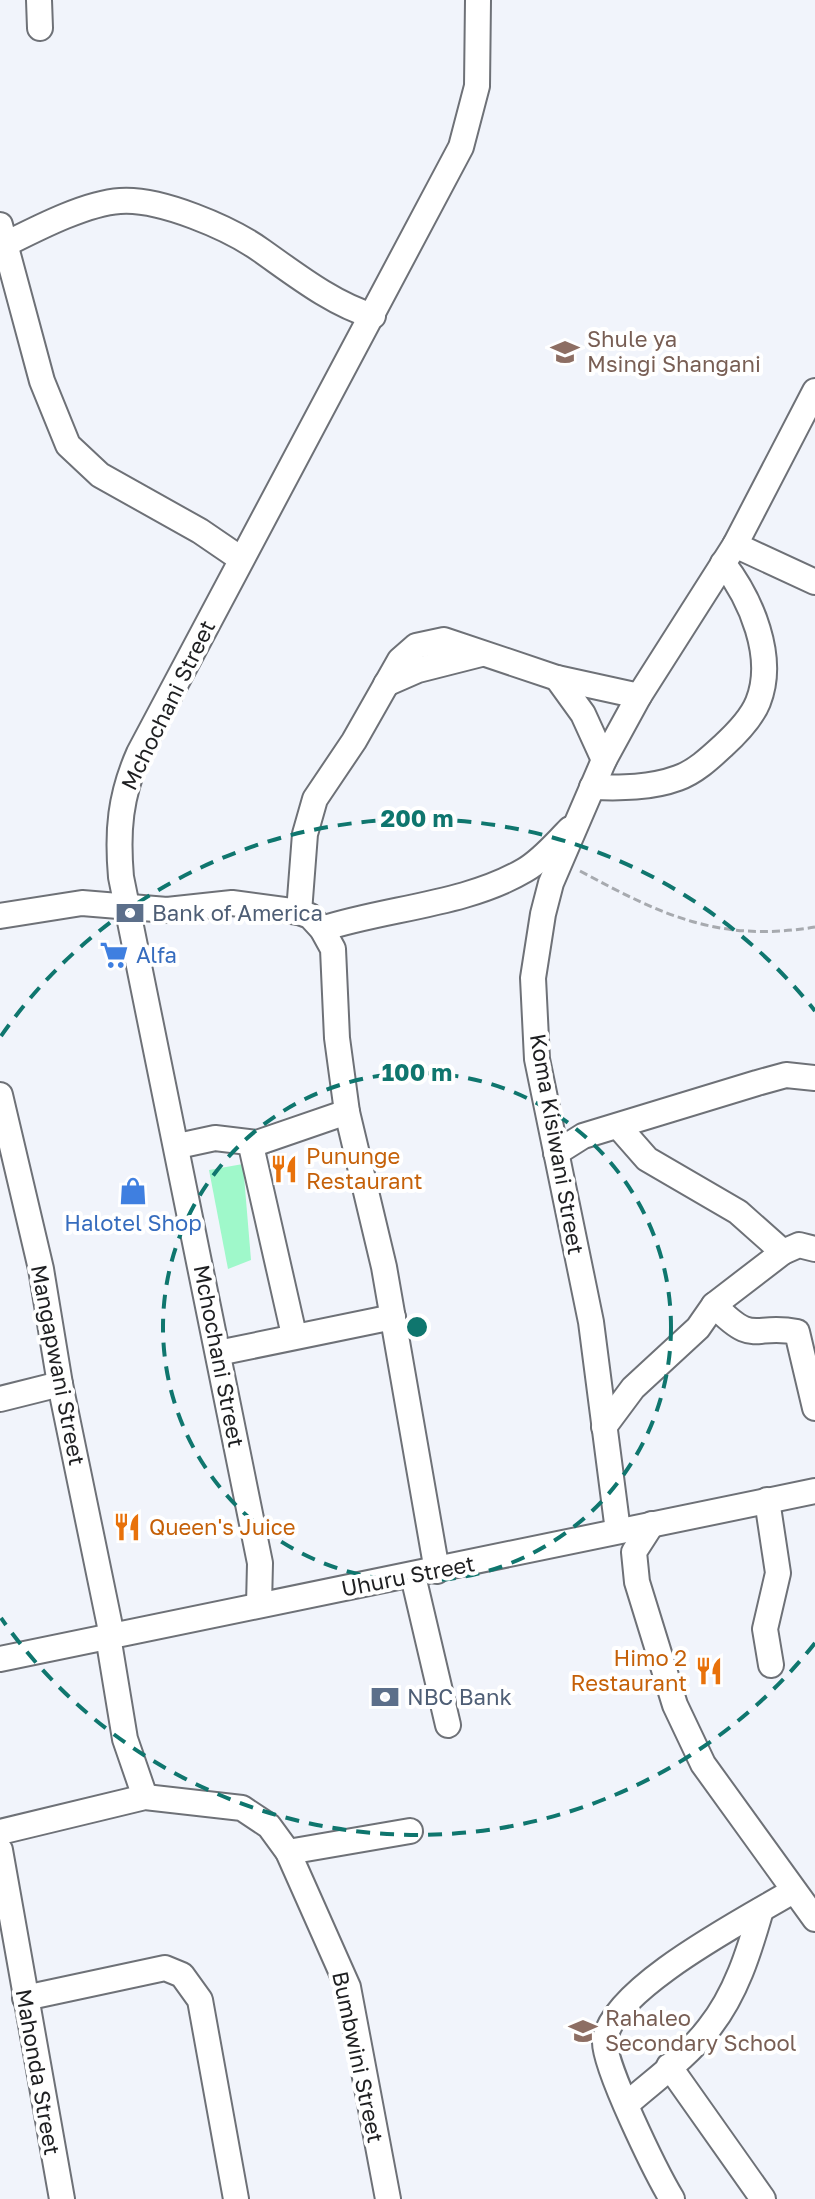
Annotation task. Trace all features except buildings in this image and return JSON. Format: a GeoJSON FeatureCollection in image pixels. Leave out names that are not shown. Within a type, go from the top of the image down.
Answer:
{"type":"FeatureCollection","features":[{"type":"Feature","properties":{"kind":"street"},"geometry":{"type":"LineString","coordinates":[[39,0],[40,28]]}},
{"type":"Feature","properties":{"kind":"street","name":"Mchochani Street"},"geometry":{"type":"LineString","coordinates":[[259,1605],[260,1563],[178,1146],[127,907],[118,842],[123,793],[139,753],[450,169],[471,119],[480,48],[478,0]]}},
{"type":"Feature","properties":{"kind":"street"},"geometry":{"type":"LineString","coordinates":[[241,559],[200,531],[100,475],[68,445],[42,381],[3,234],[106,203],[146,203],[201,220],[250,242],[308,283],[356,311],[373,316]]}},
{"type":"Feature","properties":{"kind":"street","name":"Koma Kisiwani Street"},"geometry":{"type":"LineString","coordinates":[[618,1531],[591,1322],[537,1059],[533,978],[543,914],[551,883],[604,760],[639,696],[729,554],[815,391]]}},
{"type":"Feature","properties":{"kind":"street"},"geometry":{"type":"LineString","coordinates":[[729,554],[815,582]]}},
{"type":"Feature","properties":{"kind":"street"},"geometry":{"type":"LineString","coordinates":[[592,787],[623,788],[680,778],[720,749],[757,704],[763,666],[754,618],[737,582],[729,554]]}},
{"type":"Feature","properties":{"kind":"street"},"geometry":{"type":"LineString","coordinates":[[299,912],[309,812],[400,660],[424,642],[444,640],[557,678],[639,696]]}},
{"type":"Feature","properties":{"kind":"street"},"geometry":{"type":"LineString","coordinates":[[557,678],[583,714],[604,760]]}},
{"type":"Feature","properties":{"kind":"street"},"geometry":{"type":"LineString","coordinates":[[322,929],[366,915],[391,914],[505,879],[542,858],[578,821]]}},
{"type":"Feature","properties":{"kind":"street"},"geometry":{"type":"LineString","coordinates":[[0,916],[82,903],[167,910],[232,903],[299,912],[310,916],[322,929],[333,949],[337,1038],[347,1112],[393,1317],[437,1571]]}},
{"type":"Feature","properties":{"kind":"street"},"geometry":{"type":"LineString","coordinates":[[556,1153],[583,1136],[786,1075],[815,1078]]}},
{"type":"Feature","properties":{"kind":"street","name":"Mangapwani Street"},"geometry":{"type":"LineString","coordinates":[[0,1095],[41,1269],[60,1384],[110,1636],[125,1739],[145,1797]]}},
{"type":"Feature","properties":{"kind":"street"},"geometry":{"type":"LineString","coordinates":[[178,1146],[215,1138],[257,1143],[347,1112]]}},
{"type":"Feature","properties":{"kind":"street"},"geometry":{"type":"LineString","coordinates":[[618,1126],[647,1159],[738,1212],[783,1252]]}},
{"type":"Feature","properties":{"kind":"street"},"geometry":{"type":"LineString","coordinates":[[257,1143],[252,1150],[294,1335]]}},
{"type":"Feature","properties":{"kind":"street"},"geometry":{"type":"LineString","coordinates":[[604,1427],[633,1388],[698,1328],[714,1305],[783,1252],[799,1245],[815,1249]]}},
{"type":"Feature","properties":{"kind":"street"},"geometry":{"type":"LineString","coordinates":[[714,1305],[744,1330],[797,1332],[815,1408]]}},
{"type":"Feature","properties":{"kind":"street"},"geometry":{"type":"LineString","coordinates":[[218,1353],[393,1317]]}},
{"type":"Feature","properties":{"kind":"street"},"geometry":{"type":"LineString","coordinates":[[0,1399],[60,1384]]}},
{"type":"Feature","properties":{"kind":"street","name":"Uhuru Street"},"geometry":{"type":"LineString","coordinates":[[0,1659],[815,1491]]}},
{"type":"Feature","properties":{"kind":"street"},"geometry":{"type":"LineString","coordinates":[[767,1500],[778,1573],[765,1629],[771,1665]]}},
{"type":"Feature","properties":{"kind":"street"},"geometry":{"type":"LineString","coordinates":[[652,1524],[634,1552],[637,1582],[675,1705],[703,1764],[793,1891],[813,1913]]}},
{"type":"Feature","properties":{"kind":"street"},"geometry":{"type":"LineString","coordinates":[[413,1576],[448,1725]]}},
{"type":"Feature","properties":{"kind":"street","name":"Bumbwini Street"},"geometry":{"type":"LineString","coordinates":[[0,1832],[145,1797],[242,1808],[269,1826],[288,1852],[348,1987],[388,2199]]}},
{"type":"Feature","properties":{"kind":"street"},"geometry":{"type":"LineString","coordinates":[[288,1852],[410,1831]]}},
{"type":"Feature","properties":{"kind":"street","name":"Mahonda Street"},"geometry":{"type":"LineString","coordinates":[[0,1850],[62,2199]]}},
{"type":"Feature","properties":{"kind":"street"},"geometry":{"type":"LineString","coordinates":[[672,2199],[642,2142],[604,2043],[608,2023],[665,1969],[793,1891]]}},
{"type":"Feature","properties":{"kind":"street"},"geometry":{"type":"LineString","coordinates":[[627,2104],[707,2031],[724,2007],[748,1958],[761,1910]]}},
{"type":"Feature","properties":{"kind":"street"},"geometry":{"type":"LineString","coordinates":[[25,1998],[165,1968],[182,1975],[200,2000],[236,2199]]}},
{"type":"Feature","properties":{"kind":"street"},"geometry":{"type":"LineString","coordinates":[[669,2066],[763,2199]]}},
{"type":"Feature","properties":{"kind":"path"},"geometry":{"type":"LineString","coordinates":[[561,864],[676,919],[704,927],[786,932],[815,927]]}},
{"type":"Feature","properties":{"kind":"green space"},"geometry":{"type":"Polygon","coordinates":[[[243,1164],[251,1260],[228,1269],[209,1170],[243,1164]]]}},
{"type":"Feature","properties":{"kind":"place","name":"Shule ya Msingi Shangani"},"geometry":{"type":"Point","coordinates":[565,352]}},
{"type":"Feature","properties":{"kind":"place","name":"Bank of America"},"geometry":{"type":"Point","coordinates":[130,913]}},
{"type":"Feature","properties":{"kind":"place","name":"Alfa"},"geometry":{"type":"Point","coordinates":[114,955]}},
{"type":"Feature","properties":{"kind":"place","name":"Pununge Restaurant"},"geometry":{"type":"Point","coordinates":[284,1169]}},
{"type":"Feature","properties":{"kind":"place","name":"Halotel Shop"},"geometry":{"type":"Point","coordinates":[133,1191]}},
{"type":"Feature","properties":{"kind":"place","name":"Queen's Juice"},"geometry":{"type":"Point","coordinates":[127,1527]}},
{"type":"Feature","properties":{"kind":"place","name":"Himo 2 Restaurant"},"geometry":{"type":"Point","coordinates":[709,1671]}},
{"type":"Feature","properties":{"kind":"place","name":"NBC Bank"},"geometry":{"type":"Point","coordinates":[385,1697]}},
{"type":"Feature","properties":{"kind":"place","name":"Rahaleo Secondary School"},"geometry":{"type":"Point","coordinates":[583,2031]}}]}
